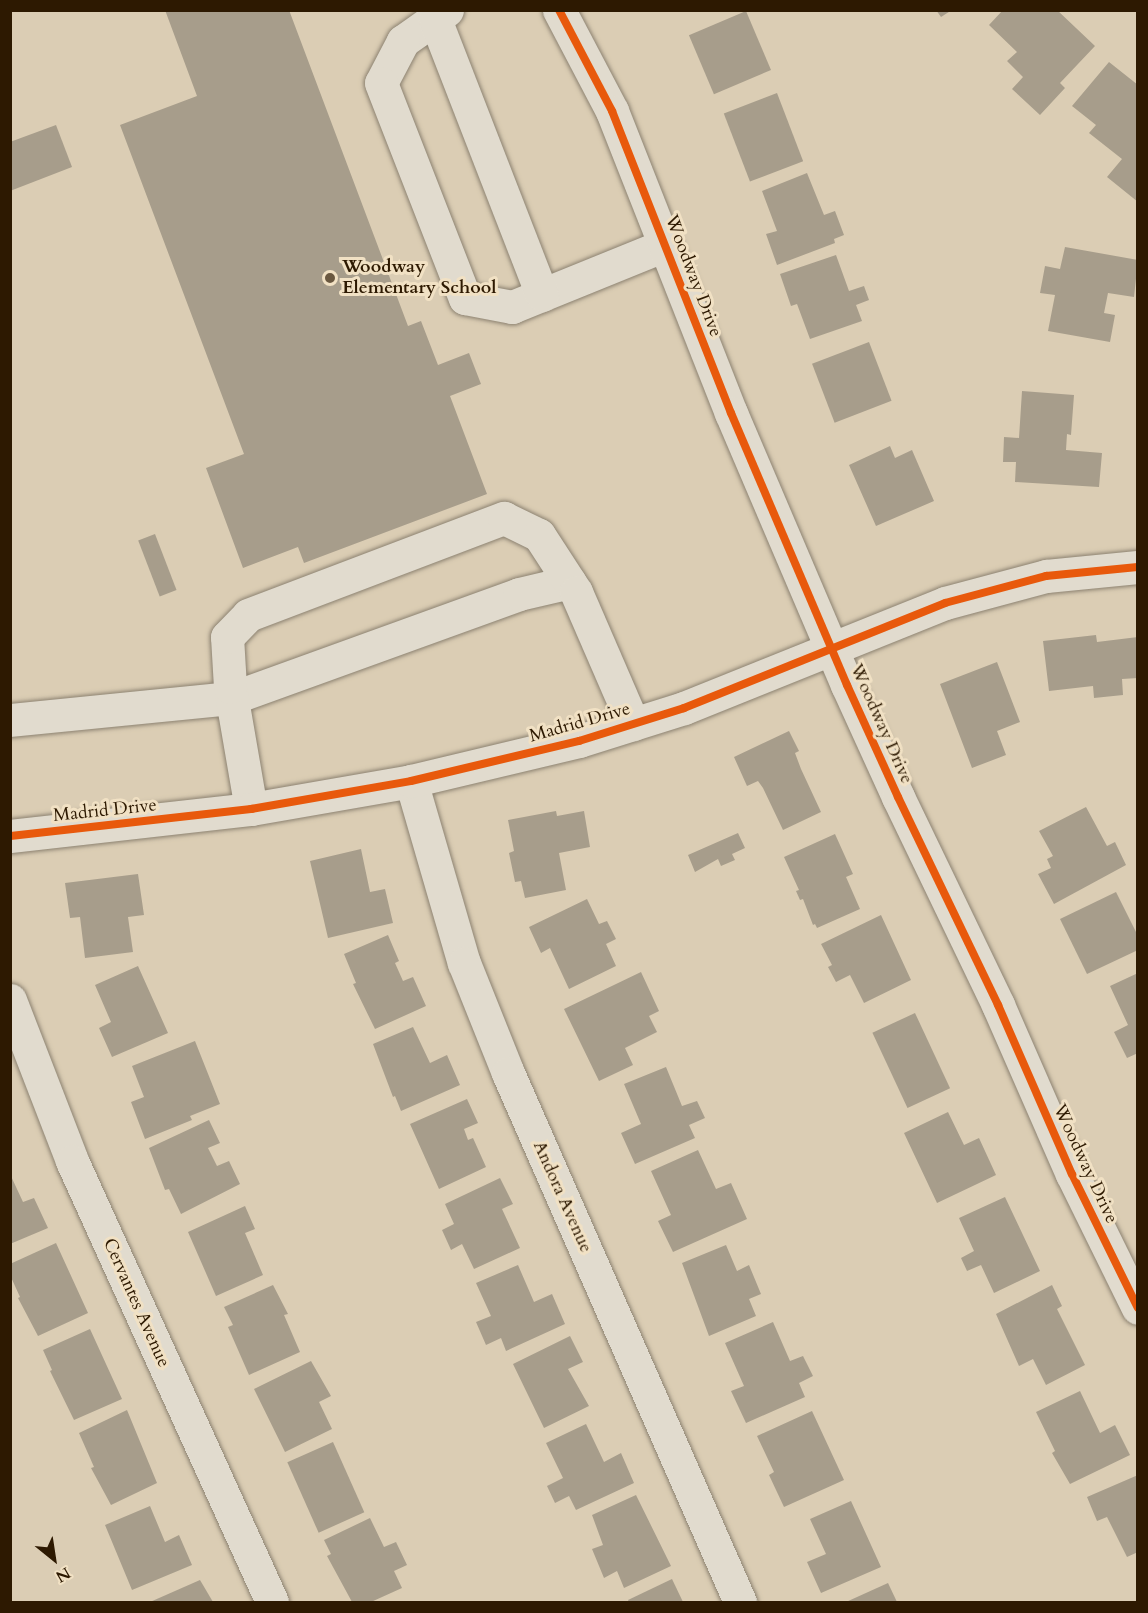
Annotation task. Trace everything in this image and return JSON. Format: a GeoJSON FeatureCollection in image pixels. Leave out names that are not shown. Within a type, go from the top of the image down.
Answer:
{"type":"FeatureCollection","features":[{"type":"Feature","properties":{"kind":"street","name":"Woodway Drive"},"geometry":{"type":"LineString","coordinates":[[559,10],[612,111],[731,413],[830,647],[898,797],[998,1005],[1071,1174],[1137,1308]]}},
{"type":"Feature","properties":{"kind":"street"},"geometry":{"type":"LineString","coordinates":[[542,295],[441,15],[403,41],[381,83],[465,298],[512,307],[542,295],[665,245]]}},
{"type":"Feature","properties":{"kind":"street"},"geometry":{"type":"LineString","coordinates":[[251,809],[232,698],[227,637],[248,615],[504,518],[539,535],[570,582],[633,724]]}},
{"type":"Feature","properties":{"kind":"street","name":"Madrid Drive"},"geometry":{"type":"LineString","coordinates":[[10,836],[251,809],[411,781],[579,741],[684,708],[830,647],[945,603],[1046,576],[1137,567]]}},
{"type":"Feature","properties":{"kind":"street"},"geometry":{"type":"LineString","coordinates":[[10,720],[232,698],[519,594],[570,582]]}},
{"type":"Feature","properties":{"kind":"street","name":"Andora Avenue"},"geometry":{"type":"LineString","coordinates":[[411,781],[464,963],[513,1084],[740,1602]]}},
{"type":"Feature","properties":{"kind":"street","name":"Cervantes Avenue"},"geometry":{"type":"LineString","coordinates":[[10,1000],[72,1161],[272,1602]]}},
{"type":"Feature","properties":{"kind":"building"},"geometry":{"type":"Polygon","coordinates":[[[165,10],[289,10],[408,326],[421,321],[438,365],[469,353],[481,384],[450,396],[487,494],[304,563],[298,547],[243,568],[206,468],[244,454],[120,125],[197,96],[165,10]]]}},
{"type":"Feature","properties":{"kind":"building"},"geometry":{"type":"Polygon","coordinates":[[[936,10],[952,10],[941,17],[936,10]]]}},
{"type":"Feature","properties":{"kind":"building"},"geometry":{"type":"Polygon","coordinates":[[[1003,10],[1057,10],[1095,46],[1060,83],[1065,88],[1040,115],[1012,89],[1023,77],[1007,61],[1017,52],[989,25],[1003,10]]]}},
{"type":"Feature","properties":{"kind":"building"},"geometry":{"type":"Polygon","coordinates":[[[746,11],[771,70],[714,94],[689,35],[746,11]]]}},
{"type":"Feature","properties":{"kind":"building"},"geometry":{"type":"Polygon","coordinates":[[[1109,62],[1138,85],[1138,202],[1107,177],[1122,159],[1089,133],[1096,125],[1072,106],[1109,62]]]}},
{"type":"Feature","properties":{"kind":"building"},"geometry":{"type":"Polygon","coordinates":[[[777,93],[803,161],[750,182],[724,113],[777,93]]]}},
{"type":"Feature","properties":{"kind":"building"},"geometry":{"type":"Polygon","coordinates":[[[56,125],[72,167],[10,191],[10,142],[56,125]]]}},
{"type":"Feature","properties":{"kind":"building"},"geometry":{"type":"Polygon","coordinates":[[[807,173],[824,215],[835,211],[844,235],[834,239],[835,243],[777,265],[766,234],[777,231],[762,191],[807,173]]]}},
{"type":"Feature","properties":{"kind":"building"},"geometry":{"type":"Polygon","coordinates":[[[1065,247],[1138,260],[1134,297],[1108,293],[1104,313],[1115,315],[1110,342],[1048,331],[1055,295],[1040,293],[1045,266],[1060,269],[1065,247]]]}},
{"type":"Feature","properties":{"kind":"building"},"geometry":{"type":"Polygon","coordinates":[[[836,255],[849,291],[864,286],[869,300],[856,305],[862,321],[810,339],[797,304],[791,306],[780,274],[836,255]]]}},
{"type":"Feature","properties":{"kind":"building"},"geometry":{"type":"Polygon","coordinates":[[[869,342],[892,401],[835,423],[812,364],[869,342]]]}},
{"type":"Feature","properties":{"kind":"building"},"geometry":{"type":"Polygon","coordinates":[[[1022,391],[1074,395],[1071,435],[1067,434],[1066,450],[1102,453],[1099,487],[1015,482],[1016,462],[1003,462],[1004,437],[1019,438],[1022,391]]]}},
{"type":"Feature","properties":{"kind":"building"},"geometry":{"type":"Polygon","coordinates":[[[890,446],[895,458],[912,450],[934,501],[876,526],[849,465],[890,446]]]}},
{"type":"Feature","properties":{"kind":"building"},"geometry":{"type":"Polygon","coordinates":[[[155,534],[177,590],[160,596],[138,540],[155,534]]]}},
{"type":"Feature","properties":{"kind":"building"},"geometry":{"type":"Polygon","coordinates":[[[1096,635],[1097,642],[1138,637],[1138,678],[1122,679],[1123,695],[1094,698],[1093,686],[1049,691],[1043,641],[1096,635]]]}},
{"type":"Feature","properties":{"kind":"building"},"geometry":{"type":"Polygon","coordinates":[[[997,662],[1020,722],[997,731],[1006,755],[972,768],[940,684],[997,662]]]}},
{"type":"Feature","properties":{"kind":"building"},"geometry":{"type":"Polygon","coordinates":[[[789,731],[799,751],[795,753],[801,769],[821,812],[783,830],[763,788],[758,781],[747,786],[734,757],[789,731]]]}},
{"type":"Feature","properties":{"kind":"building"},"geometry":{"type":"Polygon","coordinates":[[[1086,807],[1107,846],[1115,842],[1126,865],[1054,904],[1038,874],[1051,868],[1047,859],[1053,856],[1039,831],[1086,807]]]}},
{"type":"Feature","properties":{"kind":"building"},"geometry":{"type":"Polygon","coordinates":[[[556,811],[557,816],[584,811],[590,847],[559,853],[566,890],[525,898],[521,881],[515,882],[509,853],[514,851],[508,820],[556,811]]]}},
{"type":"Feature","properties":{"kind":"building"},"geometry":{"type":"Polygon","coordinates":[[[738,833],[745,848],[732,854],[735,860],[721,866],[718,859],[695,872],[688,855],[738,833]]]}},
{"type":"Feature","properties":{"kind":"building"},"geometry":{"type":"Polygon","coordinates":[[[835,834],[853,874],[846,877],[860,909],[817,928],[815,924],[813,925],[803,899],[800,900],[796,891],[799,890],[784,857],[835,834]]]}},
{"type":"Feature","properties":{"kind":"building"},"geometry":{"type":"Polygon","coordinates":[[[361,849],[370,892],[385,889],[393,923],[328,938],[310,861],[361,849]]]}},
{"type":"Feature","properties":{"kind":"building"},"geometry":{"type":"Polygon","coordinates":[[[138,874],[144,915],[128,917],[133,952],[85,958],[80,917],[70,918],[65,883],[138,874]]]}},
{"type":"Feature","properties":{"kind":"building"},"geometry":{"type":"Polygon","coordinates":[[[1116,892],[1138,936],[1138,950],[1087,974],[1060,919],[1116,892]]]}},
{"type":"Feature","properties":{"kind":"building"},"geometry":{"type":"Polygon","coordinates":[[[587,899],[599,924],[607,921],[616,939],[606,944],[616,966],[569,989],[550,948],[541,953],[529,927],[587,899]]]}},
{"type":"Feature","properties":{"kind":"building"},"geometry":{"type":"Polygon","coordinates":[[[881,915],[911,980],[864,1003],[850,975],[836,982],[828,967],[832,965],[821,944],[881,915]]]}},
{"type":"Feature","properties":{"kind":"building"},"geometry":{"type":"Polygon","coordinates":[[[388,935],[399,961],[395,963],[403,981],[413,977],[426,1006],[375,1029],[353,984],[356,983],[344,954],[388,935]]]}},
{"type":"Feature","properties":{"kind":"building"},"geometry":{"type":"Polygon","coordinates":[[[138,966],[168,1033],[112,1057],[99,1028],[111,1022],[95,985],[138,966]]]}},
{"type":"Feature","properties":{"kind":"building"},"geometry":{"type":"Polygon","coordinates":[[[641,972],[659,1011],[649,1016],[657,1032],[625,1048],[633,1065],[599,1081],[564,1009],[641,972]]]}},
{"type":"Feature","properties":{"kind":"building"},"geometry":{"type":"Polygon","coordinates":[[[1138,973],[1138,1053],[1127,1058],[1114,1032],[1128,1025],[1110,986],[1138,973]]]}},
{"type":"Feature","properties":{"kind":"building"},"geometry":{"type":"Polygon","coordinates":[[[915,1013],[950,1088],[907,1108],[872,1033],[915,1013]]]}},
{"type":"Feature","properties":{"kind":"building"},"geometry":{"type":"Polygon","coordinates":[[[413,1027],[430,1063],[447,1055],[460,1085],[401,1111],[395,1096],[393,1097],[373,1044],[413,1027]]]}},
{"type":"Feature","properties":{"kind":"building"},"geometry":{"type":"Polygon","coordinates":[[[195,1041],[220,1104],[190,1116],[192,1120],[145,1139],[131,1102],[144,1097],[132,1066],[195,1041]]]}},
{"type":"Feature","properties":{"kind":"building"},"geometry":{"type":"Polygon","coordinates":[[[666,1067],[682,1106],[697,1101],[705,1118],[689,1125],[695,1138],[635,1164],[621,1133],[641,1124],[624,1084],[666,1067]]]}},
{"type":"Feature","properties":{"kind":"building"},"geometry":{"type":"Polygon","coordinates":[[[467,1099],[478,1123],[464,1129],[468,1140],[473,1138],[486,1167],[439,1189],[410,1124],[467,1099]]]}},
{"type":"Feature","properties":{"kind":"building"},"geometry":{"type":"Polygon","coordinates":[[[948,1112],[964,1145],[979,1138],[996,1175],[937,1203],[904,1133],[948,1112]]]}},
{"type":"Feature","properties":{"kind":"building"},"geometry":{"type":"Polygon","coordinates":[[[209,1120],[220,1143],[208,1148],[217,1166],[229,1161],[240,1184],[181,1214],[169,1189],[165,1190],[149,1148],[209,1120]]]}},
{"type":"Feature","properties":{"kind":"building"},"geometry":{"type":"Polygon","coordinates":[[[698,1150],[716,1189],[731,1183],[747,1219],[673,1252],[658,1221],[671,1215],[651,1171],[698,1150]]]}},
{"type":"Feature","properties":{"kind":"building"},"geometry":{"type":"Polygon","coordinates":[[[10,1174],[23,1202],[34,1198],[48,1228],[10,1244],[10,1174]]]}},
{"type":"Feature","properties":{"kind":"building"},"geometry":{"type":"Polygon","coordinates":[[[500,1178],[513,1204],[502,1209],[520,1248],[474,1269],[462,1244],[451,1250],[442,1230],[454,1224],[445,1204],[500,1178]]]}},
{"type":"Feature","properties":{"kind":"building"},"geometry":{"type":"Polygon","coordinates":[[[1005,1197],[1040,1271],[994,1293],[981,1265],[967,1271],[961,1258],[974,1251],[959,1218],[1005,1197]]]}},
{"type":"Feature","properties":{"kind":"building"},"geometry":{"type":"Polygon","coordinates":[[[245,1206],[255,1229],[245,1233],[263,1275],[216,1296],[188,1232],[245,1206]]]}},
{"type":"Feature","properties":{"kind":"building"},"geometry":{"type":"Polygon","coordinates":[[[56,1243],[88,1313],[38,1336],[18,1298],[20,1297],[10,1275],[10,1264],[56,1243]]]}},
{"type":"Feature","properties":{"kind":"building"},"geometry":{"type":"Polygon","coordinates":[[[726,1245],[737,1271],[749,1265],[761,1294],[749,1299],[756,1316],[709,1336],[682,1263],[726,1245]]]}},
{"type":"Feature","properties":{"kind":"building"},"geometry":{"type":"Polygon","coordinates":[[[518,1265],[534,1302],[552,1294],[565,1324],[506,1351],[501,1338],[486,1345],[476,1322],[491,1316],[476,1283],[518,1265]]]}},
{"type":"Feature","properties":{"kind":"building"},"geometry":{"type":"Polygon","coordinates":[[[273,1285],[288,1314],[284,1315],[300,1352],[249,1375],[228,1327],[233,1325],[224,1307],[273,1285]]]}},
{"type":"Feature","properties":{"kind":"building"},"geometry":{"type":"Polygon","coordinates":[[[1052,1285],[1062,1306],[1057,1309],[1085,1365],[1046,1385],[1033,1359],[1019,1366],[996,1314],[1052,1285]]]}},
{"type":"Feature","properties":{"kind":"building"},"geometry":{"type":"Polygon","coordinates":[[[773,1322],[790,1361],[803,1356],[813,1376],[799,1383],[805,1397],[746,1423],[731,1391],[744,1386],[725,1343],[773,1322]]]}},
{"type":"Feature","properties":{"kind":"building"},"geometry":{"type":"Polygon","coordinates":[[[90,1329],[122,1399],[74,1420],[50,1371],[52,1370],[43,1350],[90,1329]]]}},
{"type":"Feature","properties":{"kind":"building"},"geometry":{"type":"Polygon","coordinates":[[[570,1336],[583,1362],[568,1369],[589,1406],[544,1428],[513,1364],[570,1336]]]}},
{"type":"Feature","properties":{"kind":"building"},"geometry":{"type":"Polygon","coordinates":[[[311,1361],[331,1396],[319,1402],[332,1429],[285,1452],[254,1389],[311,1361]]]}},
{"type":"Feature","properties":{"kind":"building"},"geometry":{"type":"Polygon","coordinates":[[[1080,1391],[1100,1433],[1115,1425],[1130,1455],[1070,1484],[1052,1453],[1055,1451],[1036,1412],[1080,1391]]]}},
{"type":"Feature","properties":{"kind":"building"},"geometry":{"type":"Polygon","coordinates":[[[127,1410],[157,1483],[111,1505],[91,1468],[94,1467],[79,1433],[127,1410]]]}},
{"type":"Feature","properties":{"kind":"building"},"geometry":{"type":"Polygon","coordinates":[[[812,1411],[844,1480],[784,1507],[769,1475],[774,1472],[757,1436],[812,1411]]]}},
{"type":"Feature","properties":{"kind":"building"},"geometry":{"type":"Polygon","coordinates":[[[586,1424],[604,1462],[621,1453],[634,1483],[576,1510],[569,1496],[555,1503],[547,1486],[563,1478],[546,1443],[586,1424]]]}},
{"type":"Feature","properties":{"kind":"building"},"geometry":{"type":"Polygon","coordinates":[[[333,1442],[364,1512],[319,1533],[287,1462],[333,1442]]]}},
{"type":"Feature","properties":{"kind":"building"},"geometry":{"type":"Polygon","coordinates":[[[1138,1475],[1138,1552],[1127,1557],[1107,1517],[1097,1521],[1087,1497],[1138,1475]]]}},
{"type":"Feature","properties":{"kind":"building"},"geometry":{"type":"Polygon","coordinates":[[[636,1495],[671,1566],[624,1588],[617,1571],[604,1578],[592,1549],[603,1545],[592,1515],[636,1495]]]}},
{"type":"Feature","properties":{"kind":"building"},"geometry":{"type":"Polygon","coordinates":[[[851,1501],[881,1567],[821,1593],[807,1562],[826,1554],[810,1519],[851,1501]]]}},
{"type":"Feature","properties":{"kind":"building"},"geometry":{"type":"Polygon","coordinates":[[[150,1506],[165,1542],[179,1535],[192,1565],[132,1590],[105,1525],[150,1506]]]}},
{"type":"Feature","properties":{"kind":"building"},"geometry":{"type":"Polygon","coordinates":[[[370,1518],[384,1547],[396,1542],[407,1565],[394,1571],[402,1588],[371,1602],[352,1602],[327,1556],[331,1554],[324,1540],[370,1518]]]}},
{"type":"Feature","properties":{"kind":"building"},"geometry":{"type":"Polygon","coordinates":[[[672,1579],[683,1602],[629,1602],[628,1600],[672,1579]]]}},
{"type":"Feature","properties":{"kind":"building"},"geometry":{"type":"Polygon","coordinates":[[[200,1580],[213,1602],[150,1602],[200,1580]]]}},
{"type":"Feature","properties":{"kind":"building"},"geometry":{"type":"Polygon","coordinates":[[[888,1583],[897,1602],[846,1602],[888,1583]]]}},
{"type":"Feature","properties":{"kind":"cycle path"},"geometry":{"type":"LineString","coordinates":[[559,10],[612,111],[731,413],[847,685],[998,1005],[1072,1174],[1138,1308]]}},
{"type":"Feature","properties":{"kind":"cycle path"},"geometry":{"type":"LineString","coordinates":[[10,836],[251,809],[411,781],[579,741],[684,708],[945,603],[1046,576],[1138,567]]}},
{"type":"Feature","properties":{"kind":"place","name":"Woodway Elementary School"},"geometry":{"type":"Point","coordinates":[330,278]}}]}
